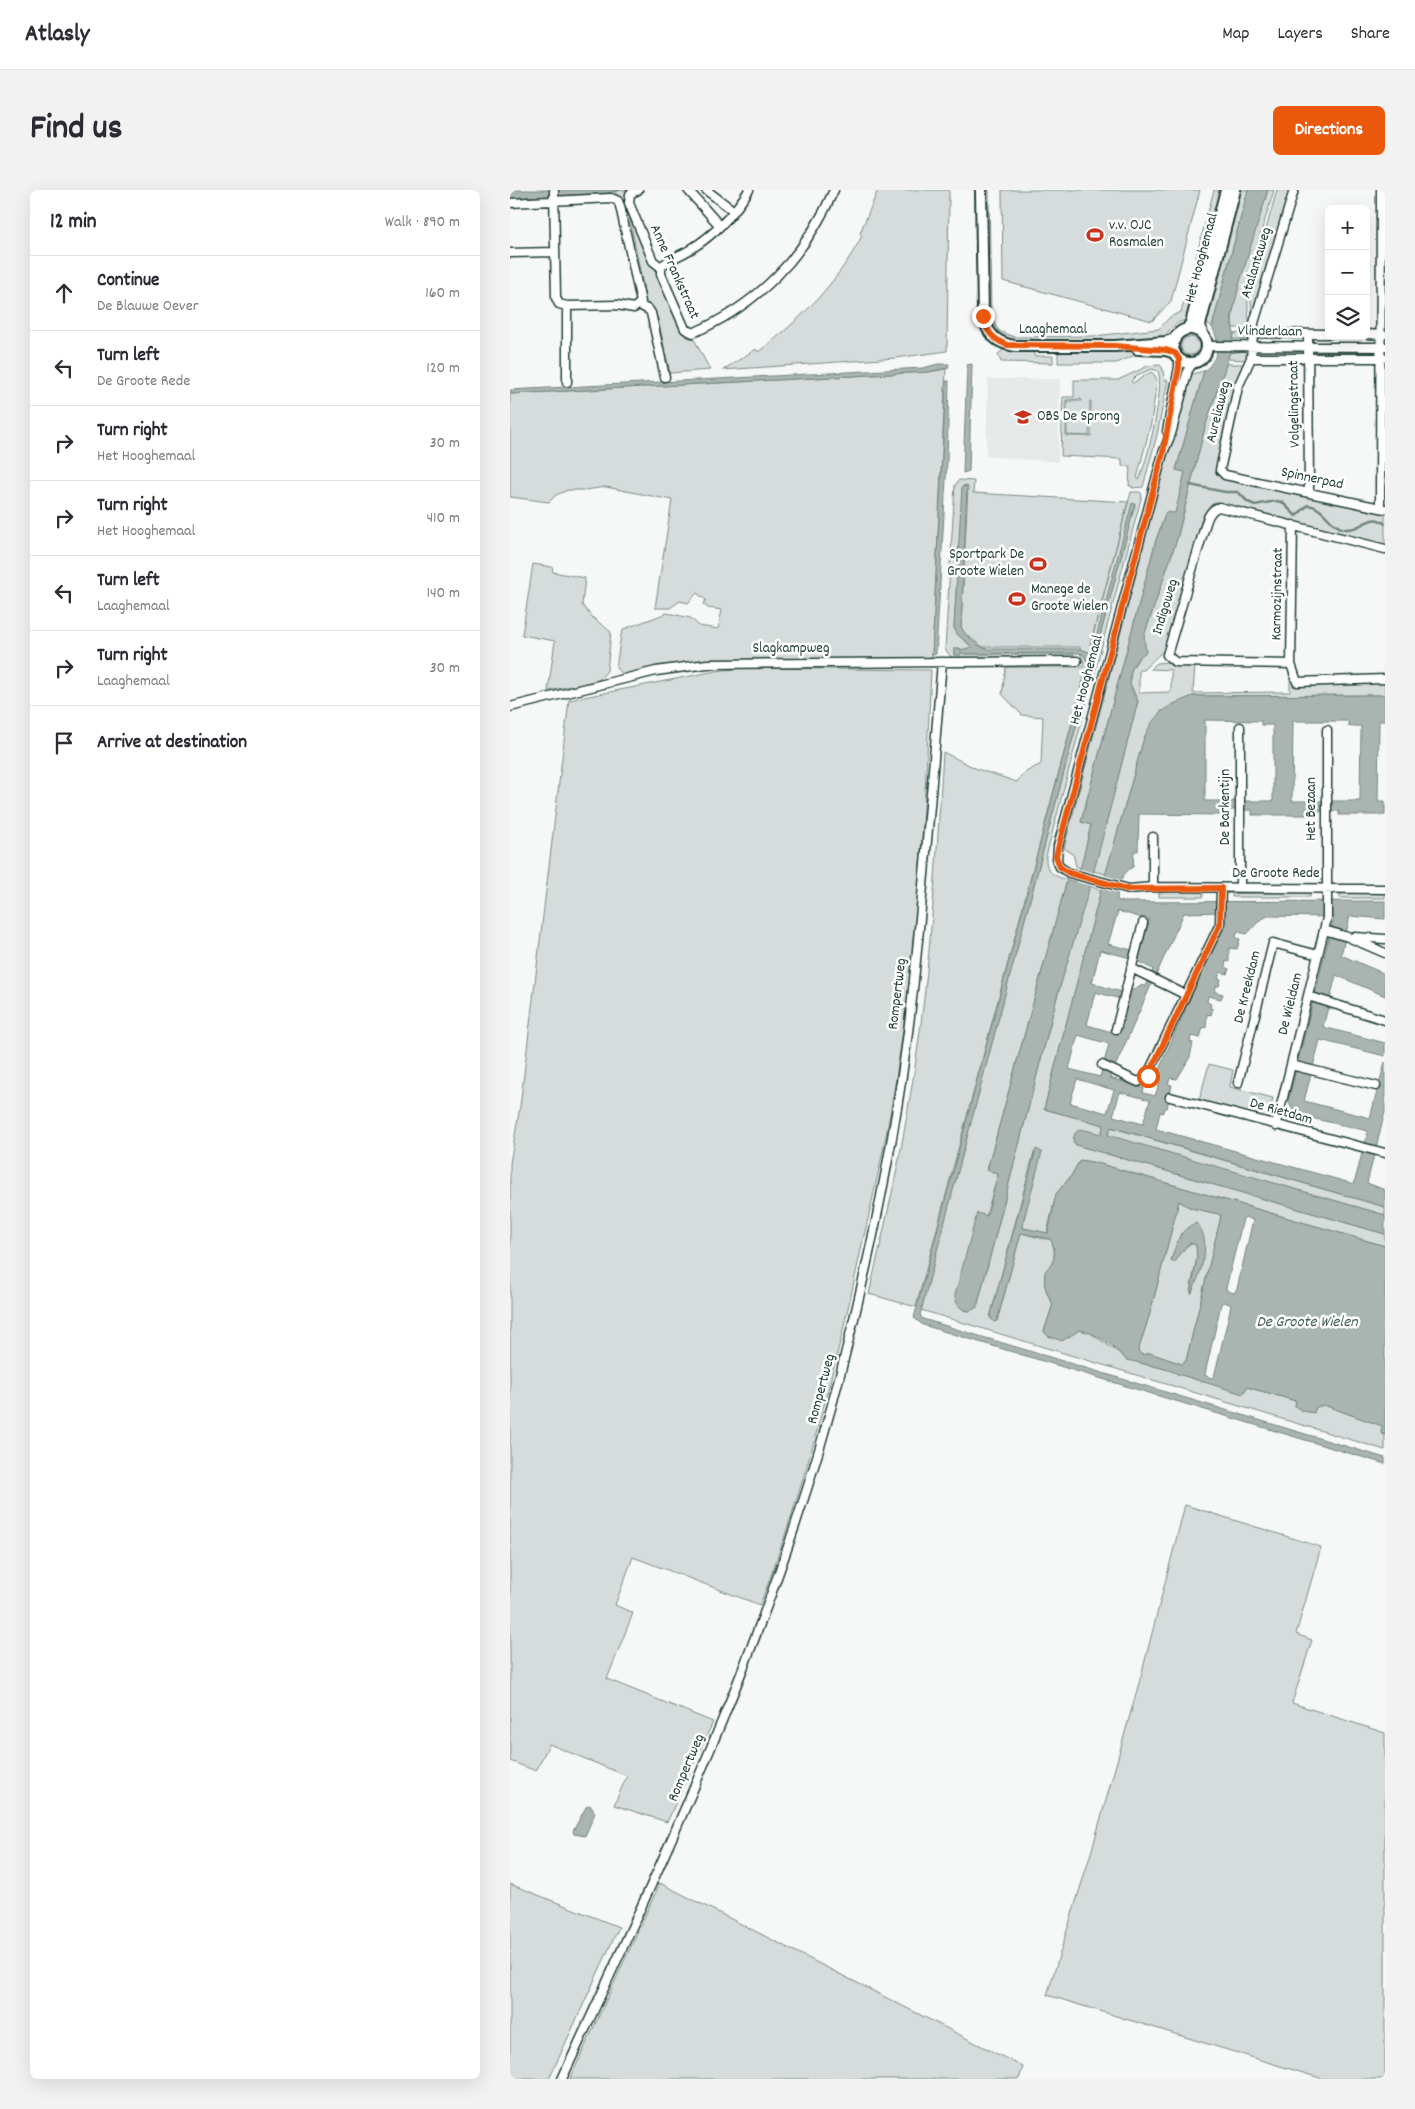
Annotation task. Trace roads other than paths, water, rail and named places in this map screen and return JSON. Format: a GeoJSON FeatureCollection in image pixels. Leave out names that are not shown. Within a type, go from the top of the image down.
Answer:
{"type":"FeatureCollection","features":[{"type":"Feature","properties":{"kind":"street"},"geometry":{"type":"LineString","coordinates":[[688,190],[720,226]]}},
{"type":"Feature","properties":{"kind":"street"},"geometry":{"type":"LineString","coordinates":[[706,190],[734,212]]}},
{"type":"Feature","properties":{"kind":"street"},"geometry":{"type":"LineString","coordinates":[[661,267],[696,246],[720,226],[734,212],[749,190]]}},
{"type":"Feature","properties":{"kind":"street","name":"Anne Frankstraat"},"geometry":{"type":"LineString","coordinates":[[636,191],[629,198],[629,203],[653,261],[661,267],[661,274],[685,329],[693,333],[710,326],[749,301],[787,266],[810,235],[834,190]]}},
{"type":"Feature","properties":{"kind":"street","name":"Laaghemaal"},"geometry":{"type":"LineString","coordinates":[[981,190],[983,316],[985,325],[993,337],[1000,342],[1015,346],[1115,346],[1166,342],[1175,339]]}},
{"type":"Feature","properties":{"kind":"street","name":"Het Hooghemaal"},"geometry":{"type":"LineString","coordinates":[[1187,329],[1191,323],[1226,190]]}},
{"type":"Feature","properties":{"kind":"street","name":"Het Hooghemaal"},"geometry":{"type":"LineString","coordinates":[[1202,334],[1200,325],[1235,190]]}},
{"type":"Feature","properties":{"kind":"street","name":"Atalantaweg"},"geometry":{"type":"LineString","coordinates":[[1248,346],[1294,190]]}},
{"type":"Feature","properties":{"kind":"street"},"geometry":{"type":"LineString","coordinates":[[1381,190],[1383,347],[1382,508]]}},
{"type":"Feature","properties":{"kind":"street"},"geometry":{"type":"LineString","coordinates":[[510,204],[554,197],[610,198],[618,201],[641,298],[639,305],[634,308],[617,304],[566,306],[559,304],[556,298],[554,197]]}},
{"type":"Feature","properties":{"kind":"street"},"geometry":{"type":"LineString","coordinates":[[510,253],[555,252]]}},
{"type":"Feature","properties":{"kind":"street"},"geometry":{"type":"LineString","coordinates":[[639,305],[650,310],[665,377]]}},
{"type":"Feature","properties":{"kind":"street"},"geometry":{"type":"LineString","coordinates":[[566,306],[567,382]]}},
{"type":"Feature","properties":{"kind":"street"},"geometry":{"type":"LineString","coordinates":[[1187,329],[1195,330],[1202,334],[1211,345],[1201,359],[1193,363],[1177,356],[1173,346],[1175,339],[1180,333],[1187,329]]}},
{"type":"Feature","properties":{"kind":"street","name":"Vlinderlaan"},"geometry":{"type":"LineString","coordinates":[[1252,333],[1325,334]]}},
{"type":"Feature","properties":{"kind":"street","name":"Volgelingstraat"},"geometry":{"type":"LineString","coordinates":[[1308,334],[1310,492]]}},
{"type":"Feature","properties":{"kind":"street","name":"Vlinderlaan"},"geometry":{"type":"LineString","coordinates":[[1211,345],[1383,347]]}},
{"type":"Feature","properties":{"kind":"street","name":"Laaghemaal"},"geometry":{"type":"LineString","coordinates":[[1115,346],[1166,350],[1177,356]]}},
{"type":"Feature","properties":{"kind":"street","name":"Aureliaweg"},"geometry":{"type":"LineString","coordinates":[[1233,477],[1225,475],[1220,470],[1238,387],[1251,358],[1248,346]]}},
{"type":"Feature","properties":{"kind":"street","name":"Het Hooghemaal"},"geometry":{"type":"LineString","coordinates":[[1078,876],[1060,867],[1057,861],[1057,850],[1163,453],[1179,367],[1177,356]]}},
{"type":"Feature","properties":{"kind":"street","name":"Vlinderlaan"},"geometry":{"type":"LineString","coordinates":[[1251,358],[1382,358]]}},
{"type":"Feature","properties":{"kind":"street","name":"Het Hooghemaal"},"geometry":{"type":"LineString","coordinates":[[1163,453],[1171,434],[1188,370],[1193,363]]}},
{"type":"Feature","properties":{"kind":"street","name":"Spinnerpad"},"geometry":{"type":"LineString","coordinates":[[1233,477],[1382,508]]}},
{"type":"Feature","properties":{"kind":"street","name":"Indigoweg"},"geometry":{"type":"LineString","coordinates":[[1291,664],[1175,662],[1167,655],[1203,533],[1212,510],[1219,507],[1294,526]]}},
{"type":"Feature","properties":{"kind":"street"},"geometry":{"type":"LineString","coordinates":[[1294,526],[1385,549]]}},
{"type":"Feature","properties":{"kind":"street","name":"Karmozijnstraat"},"geometry":{"type":"LineString","coordinates":[[1291,664],[1294,526]]}},
{"type":"Feature","properties":{"kind":"street","name":"Slagkampweg"},"geometry":{"type":"LineString","coordinates":[[510,708],[656,672],[707,664],[1077,661]]}},
{"type":"Feature","properties":{"kind":"street","name":"Rompertweg"},"geometry":{"type":"LineString","coordinates":[[562,2079],[687,1805],[735,1690],[795,1526],[842,1368],[860,1294],[896,1118],[914,982],[942,662]]}},
{"type":"Feature","properties":{"kind":"street"},"geometry":{"type":"LineString","coordinates":[[1291,664],[1297,682],[1385,679]]}},
{"type":"Feature","properties":{"kind":"street","name":"De Barkentijn"},"geometry":{"type":"LineString","coordinates":[[1240,727],[1240,888]]}},
{"type":"Feature","properties":{"kind":"street","name":"Het Bezaan"},"geometry":{"type":"LineString","coordinates":[[1326,888],[1327,730]]}},
{"type":"Feature","properties":{"kind":"street"},"geometry":{"type":"LineString","coordinates":[[1153,838],[1153,887]]}},
{"type":"Feature","properties":{"kind":"street","name":"De Groote Rede"},"geometry":{"type":"LineString","coordinates":[[1078,876],[1124,888],[1385,888]]}},
{"type":"Feature","properties":{"kind":"street"},"geometry":{"type":"LineString","coordinates":[[1102,1066],[1147,1084],[1221,919],[1221,888]]}},
{"type":"Feature","properties":{"kind":"street","name":"De Wieldam"},"geometry":{"type":"LineString","coordinates":[[1276,1126],[1310,997],[1318,955],[1326,931],[1326,888]]}},
{"type":"Feature","properties":{"kind":"street"},"geometry":{"type":"LineString","coordinates":[[1116,1029],[1143,923]]}},
{"type":"Feature","properties":{"kind":"street"},"geometry":{"type":"LineString","coordinates":[[1326,931],[1348,937],[1385,953]]}},
{"type":"Feature","properties":{"kind":"street"},"geometry":{"type":"LineString","coordinates":[[1348,937],[1385,939]]}},
{"type":"Feature","properties":{"kind":"street","name":"De Kreekdam"},"geometry":{"type":"LineString","coordinates":[[1238,1083],[1273,943],[1318,955]]}},
{"type":"Feature","properties":{"kind":"street"},"geometry":{"type":"LineString","coordinates":[[1132,965],[1186,995]]}},
{"type":"Feature","properties":{"kind":"street"},"geometry":{"type":"LineString","coordinates":[[1310,997],[1332,1002],[1385,1020]]}},
{"type":"Feature","properties":{"kind":"street"},"geometry":{"type":"LineString","coordinates":[[1293,1066],[1376,1086]]}},
{"type":"Feature","properties":{"kind":"street","name":"De Rietdam"},"geometry":{"type":"LineString","coordinates":[[1170,1097],[1382,1152]]}},
{"type":"Feature","properties":{"kind":"water"},"geometry":{"type":"Polygon","coordinates":[[[510,190],[621,190],[603,194],[510,198],[510,190]]]}},
{"type":"Feature","properties":{"kind":"water"},"geometry":{"type":"Polygon","coordinates":[[[1248,190],[1268,190],[1239,285],[1231,320],[1234,334],[1228,359],[1205,427],[1177,539],[1144,636],[1146,652],[1135,662],[1130,675],[1131,688],[1138,701],[1090,886],[1057,997],[977,1307],[970,1311],[961,1308],[956,1302],[955,1295],[977,1213],[987,1216],[998,1174],[987,1170],[1067,880],[1077,882],[1091,825],[1081,822],[1156,540],[1166,512],[1175,513],[1185,472],[1176,470],[1204,371],[1213,361],[1217,350],[1217,339],[1212,327],[1248,190]]]}},
{"type":"Feature","properties":{"kind":"water"},"geometry":{"type":"Polygon","coordinates":[[[938,364],[949,364],[948,368],[928,372],[510,394],[510,390],[923,368],[938,364]]]}},
{"type":"Feature","properties":{"kind":"water"},"geometry":{"type":"Polygon","coordinates":[[[972,364],[969,471],[963,473],[967,365],[972,364]]]}},
{"type":"Feature","properties":{"kind":"water"},"geometry":{"type":"Polygon","coordinates":[[[946,381],[949,381],[947,461],[936,654],[932,655],[946,381]]]}},
{"type":"Feature","properties":{"kind":"water"},"geometry":{"type":"Polygon","coordinates":[[[967,486],[961,627],[972,641],[988,649],[1080,649],[1092,653],[1132,503],[1135,504],[920,1315],[923,1319],[1385,1458],[1385,1464],[923,1325],[914,1318],[1088,663],[1084,655],[1080,653],[964,654],[961,652],[961,655],[954,655],[954,648],[960,648],[960,650],[972,647],[957,634],[954,628],[962,487],[967,486]]]}},
{"type":"Feature","properties":{"kind":"water"},"geometry":{"type":"Polygon","coordinates":[[[1385,695],[1385,721],[1379,721],[1378,801],[1385,801],[1385,815],[1339,815],[1339,811],[1316,811],[1316,815],[1252,815],[1252,810],[1225,810],[1225,815],[1139,814],[1138,851],[1134,851],[1133,867],[1126,872],[1121,880],[1117,900],[1123,902],[1385,901],[1385,919],[1350,916],[1341,955],[1385,974],[1385,996],[1336,975],[1323,1027],[1385,1043],[1385,1056],[1320,1040],[1304,1101],[1370,1118],[1385,1062],[1385,1112],[1367,1183],[1385,1190],[1385,1207],[1111,1127],[1108,1135],[1385,1215],[1385,1234],[1076,1145],[1073,1141],[1077,1131],[1081,1129],[1101,1134],[1104,1125],[1044,1109],[1101,890],[1144,738],[1157,716],[1176,703],[1193,696],[1385,695]],[[1205,720],[1205,801],[1273,801],[1273,725],[1261,725],[1261,721],[1205,720]],[[1293,721],[1292,801],[1360,801],[1361,726],[1349,726],[1348,721],[1293,721]],[[1118,911],[1108,944],[1140,952],[1149,920],[1118,911]],[[1224,912],[1184,913],[1156,975],[1152,973],[1153,969],[1131,958],[1100,950],[1092,983],[1127,992],[1140,986],[1146,986],[1148,981],[1152,983],[1110,1078],[1144,1088],[1143,1093],[1155,1096],[1160,1081],[1155,1079],[1223,923],[1224,912]],[[1268,916],[1260,920],[1247,934],[1237,932],[1236,938],[1240,939],[1237,949],[1229,948],[1229,962],[1226,961],[1225,967],[1229,969],[1227,974],[1220,972],[1218,979],[1221,979],[1219,986],[1216,986],[1215,992],[1223,994],[1221,999],[1208,996],[1207,1002],[1211,1004],[1210,1008],[1213,1009],[1211,1015],[1207,1014],[1206,1028],[1203,1027],[1200,1038],[1191,1036],[1190,1042],[1193,1043],[1190,1057],[1177,1079],[1170,1078],[1168,1084],[1172,1085],[1167,1108],[1165,1108],[1163,1113],[1160,1112],[1156,1129],[1354,1184],[1368,1131],[1298,1115],[1293,1111],[1288,1101],[1334,917],[1268,916]],[[1095,992],[1087,1025],[1119,1034],[1128,1001],[1095,992]],[[1078,1035],[1069,1069],[1100,1077],[1109,1044],[1078,1035]],[[1077,1079],[1070,1103],[1107,1113],[1114,1090],[1077,1079]],[[1120,1092],[1113,1116],[1143,1124],[1150,1100],[1120,1092]]]}},
{"type":"Feature","properties":{"kind":"water","name":"De Groote Wielen"},"geometry":{"type":"Polygon","coordinates":[[[1036,1149],[1042,1152],[1023,1228],[1048,1233],[1056,1194],[1071,1176],[1080,1160],[1097,1163],[1385,1246],[1385,1435],[1381,1433],[1382,1426],[1324,1405],[1316,1407],[1314,1413],[1302,1411],[1295,1406],[1296,1401],[1247,1387],[1243,1394],[1168,1370],[1126,1360],[1105,1341],[1093,1334],[1080,1330],[1062,1341],[1048,1336],[1044,1332],[1053,1304],[1046,1290],[1045,1282],[1046,1271],[1053,1262],[1054,1255],[1054,1248],[1050,1239],[1021,1233],[997,1321],[994,1322],[990,1317],[1036,1149]],[[1179,1201],[1150,1313],[1138,1351],[1142,1355],[1150,1353],[1182,1364],[1186,1361],[1221,1216],[1219,1214],[1191,1208],[1179,1201]],[[1245,1217],[1226,1288],[1227,1291],[1234,1293],[1237,1289],[1253,1220],[1245,1217]],[[1223,1302],[1205,1374],[1212,1378],[1214,1377],[1231,1306],[1223,1302]]]}},
{"type":"Feature","properties":{"kind":"water"},"geometry":{"type":"Polygon","coordinates":[[[1196,1223],[1204,1238],[1205,1248],[1198,1278],[1191,1294],[1197,1257],[1196,1245],[1191,1243],[1187,1245],[1175,1262],[1171,1261],[1182,1233],[1196,1223]]]}},
{"type":"Feature","properties":{"kind":"water"},"geometry":{"type":"Polygon","coordinates":[[[590,1805],[595,1813],[585,1836],[574,1834],[573,1831],[586,1807],[590,1805]]]}},
{"type":"Feature","properties":{"kind":"waterway"},"geometry":{"type":"LineString","coordinates":[[1190,485],[1225,492],[1238,492],[1248,502],[1255,505],[1276,501],[1282,502],[1296,516],[1308,505],[1319,509],[1335,525],[1346,529],[1351,529],[1370,520],[1380,521],[1385,524]]}},
{"type":"Feature","properties":{"kind":"place","name":"v.v. OJC Rosmalen"},"geometry":{"type":"Point","coordinates":[1095,235]}},
{"type":"Feature","properties":{"kind":"place","name":"OBS De Sprong"},"geometry":{"type":"Point","coordinates":[1023,417]}},
{"type":"Feature","properties":{"kind":"place","name":"Sportpark De Groote Wielen"},"geometry":{"type":"Point","coordinates":[1038,564]}},
{"type":"Feature","properties":{"kind":"place","name":"Manege de Groote Wielen"},"geometry":{"type":"Point","coordinates":[1017,599]}}]}
